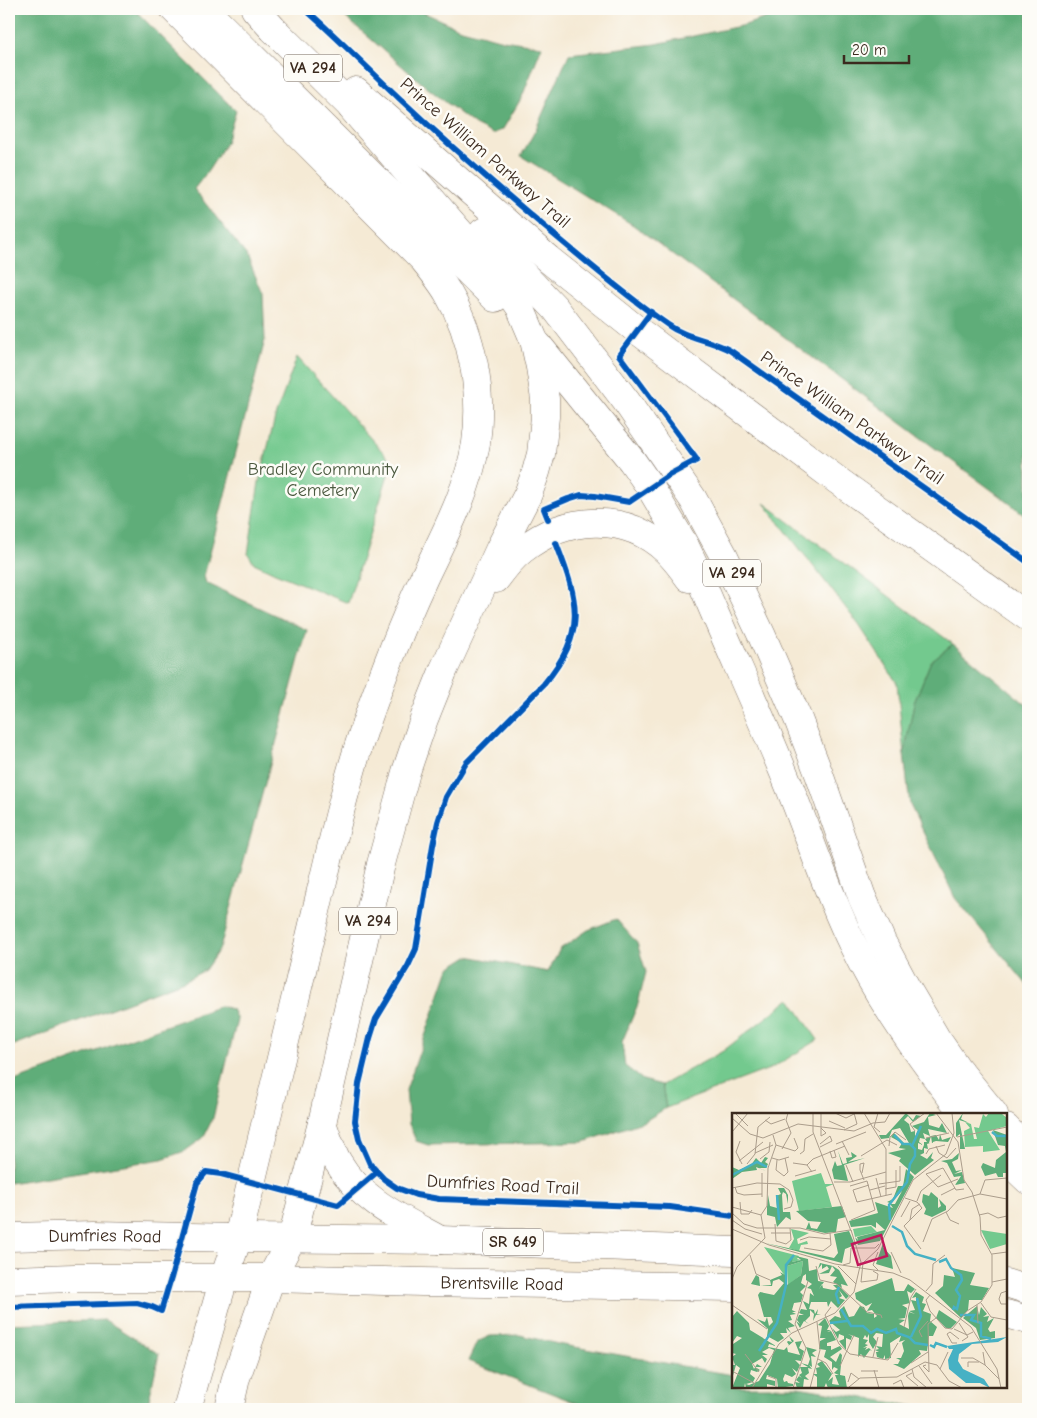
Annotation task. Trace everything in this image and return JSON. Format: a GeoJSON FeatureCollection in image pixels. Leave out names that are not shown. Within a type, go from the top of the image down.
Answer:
{"type":"FeatureCollection","features":[{"type":"Feature","properties":{"kind":"main road","name":"VA 294"},"geometry":{"type":"LineString","coordinates":[[174,9],[423,259],[438,277],[448,292],[468,339],[476,381],[478,412],[476,442],[462,494],[399,633],[381,680],[349,777],[238,1238],[224,1278]]}},
{"type":"Feature","properties":{"kind":"main road"},"geometry":{"type":"LineString","coordinates":[[204,9],[515,318],[632,461],[650,487],[685,546],[696,569],[783,772],[852,943],[904,1034],[963,1113]]}},
{"type":"Feature","properties":{"kind":"main road","name":"VA 294"},"geometry":{"type":"LineString","coordinates":[[255,9],[352,108],[482,232],[555,308],[626,401],[693,499],[724,556],[762,636],[798,719],[862,897],[882,942],[936,1038],[993,1113]]}},
{"type":"Feature","properties":{"kind":"main road"},"geometry":{"type":"LineString","coordinates":[[273,29],[335,72],[548,260],[637,330],[837,480],[1028,617]]}},
{"type":"Feature","properties":{"kind":"main road","name":"VA 294"},"geometry":{"type":"LineString","coordinates":[[271,1278],[292,1238],[322,1123],[381,864],[406,772],[444,669],[500,548],[528,494],[541,454],[545,417],[545,399],[534,340],[520,307],[502,281],[352,108]]}},
{"type":"Feature","properties":{"kind":"main road"},"geometry":{"type":"LineString","coordinates":[[470,612],[520,551],[552,531],[571,525],[598,522],[613,524],[636,531],[665,549],[715,613]]}},
{"type":"Feature","properties":{"kind":"main road"},"geometry":{"type":"LineString","coordinates":[[322,1123],[337,1160],[344,1172],[358,1188],[385,1210],[440,1240]]}},
{"type":"Feature","properties":{"kind":"main road"},"geometry":{"type":"LineString","coordinates":[[1007,1129],[1028,1152]]}},
{"type":"Feature","properties":{"kind":"main road"},"geometry":{"type":"LineString","coordinates":[[1007,1160],[1028,1180]]}},
{"type":"Feature","properties":{"kind":"main road","name":"Dumfries Road"},"geometry":{"type":"LineString","coordinates":[[9,1237],[95,1235],[292,1238]]}},
{"type":"Feature","properties":{"kind":"main road","name":"SR 649"},"geometry":{"type":"LineString","coordinates":[[292,1238],[440,1240],[732,1251]]}},
{"type":"Feature","properties":{"kind":"main road"},"geometry":{"type":"LineString","coordinates":[[9,1280],[74,1278],[271,1278],[236,1378],[229,1409]]}},
{"type":"Feature","properties":{"kind":"main road"},"geometry":{"type":"LineString","coordinates":[[188,1409],[224,1278]]}},
{"type":"Feature","properties":{"kind":"main road","name":"Brentsville Road"},"geometry":{"type":"LineString","coordinates":[[271,1278],[732,1287]]}},
{"type":"Feature","properties":{"kind":"main road"},"geometry":{"type":"LineString","coordinates":[[1007,1283],[1028,1290]]}},
{"type":"Feature","properties":{"kind":"main road"},"geometry":{"type":"LineString","coordinates":[[1007,1314],[1028,1320]]}},
{"type":"Feature","properties":{"kind":"green space"},"geometry":{"type":"Polygon","coordinates":[[[9,9],[134,9],[236,111],[226,143],[194,189],[247,256],[263,294],[265,340],[204,576],[206,583],[307,630],[220,948],[205,970],[184,981],[9,1047],[9,9]]]}},
{"type":"Feature","properties":{"kind":"green space"},"geometry":{"type":"Polygon","coordinates":[[[336,9],[416,9],[458,28],[503,40],[542,46],[522,97],[503,129],[493,134],[475,125],[425,86],[336,9]]]}},
{"type":"Feature","properties":{"kind":"green space"},"geometry":{"type":"Polygon","coordinates":[[[788,9],[1028,9],[1028,517],[633,225],[521,156],[535,131],[569,54],[656,44],[745,25],[788,9]]]}},
{"type":"Feature","properties":{"kind":"green space","name":"Bradley Community Cemetery"},"geometry":{"type":"Polygon","coordinates":[[[297,357],[392,462],[348,603],[254,563],[248,554],[259,482],[276,414],[297,357]]]}},
{"type":"Feature","properties":{"kind":"green space"},"geometry":{"type":"Polygon","coordinates":[[[764,503],[953,644],[931,661],[914,703],[904,755],[897,683],[859,625],[764,503]]]}},
{"type":"Feature","properties":{"kind":"green space"},"geometry":{"type":"Polygon","coordinates":[[[953,644],[1028,706],[1028,986],[955,898],[910,805],[904,755],[914,703],[931,661],[953,644]]]}},
{"type":"Feature","properties":{"kind":"green space"},"geometry":{"type":"Polygon","coordinates":[[[616,919],[637,943],[646,972],[638,1004],[622,1042],[625,1066],[643,1080],[662,1085],[666,1108],[645,1121],[584,1142],[428,1145],[416,1141],[409,1124],[406,1090],[449,968],[468,956],[548,972],[560,949],[588,930],[616,919]]]}},
{"type":"Feature","properties":{"kind":"green space"},"geometry":{"type":"Polygon","coordinates":[[[790,999],[818,1040],[772,1068],[666,1108],[662,1085],[723,1051],[790,999]]]}},
{"type":"Feature","properties":{"kind":"green space"},"geometry":{"type":"Polygon","coordinates":[[[220,1006],[232,1009],[237,1020],[213,1118],[203,1138],[185,1151],[162,1159],[9,1183],[9,1083],[220,1006]]]}},
{"type":"Feature","properties":{"kind":"green space"},"geometry":{"type":"Polygon","coordinates":[[[105,1320],[159,1354],[147,1409],[9,1409],[9,1324],[105,1320]]]}},
{"type":"Feature","properties":{"kind":"green space"},"geometry":{"type":"Polygon","coordinates":[[[520,1335],[558,1344],[732,1375],[732,1388],[804,1388],[931,1409],[592,1409],[468,1361],[477,1342],[490,1336],[520,1335]]]}},
{"type":"Feature","properties":{"kind":"cycle path","name":"Prince William Parkway Trail"},"geometry":{"type":"LineString","coordinates":[[305,9],[477,169],[640,305],[675,330],[731,351],[1028,562]]}},
{"type":"Feature","properties":{"kind":"cycle path"},"geometry":{"type":"LineString","coordinates":[[548,519],[544,509],[581,495],[629,502],[669,475],[697,460],[619,355],[651,312]]}},
{"type":"Feature","properties":{"kind":"cycle path","name":"Dumfries Road Trail"},"geometry":{"type":"LineString","coordinates":[[556,543],[574,600],[573,632],[558,665],[544,684],[466,763],[446,797],[433,845],[416,949],[376,1019],[370,1038],[359,1084],[355,1121],[359,1139],[370,1164],[384,1179],[397,1188],[416,1195],[439,1199],[670,1207],[732,1216]]}},
{"type":"Feature","properties":{"kind":"cycle path"},"geometry":{"type":"LineString","coordinates":[[9,1307],[137,1303],[161,1311],[197,1183],[206,1172],[221,1174],[338,1205],[377,1172]]}}]}
